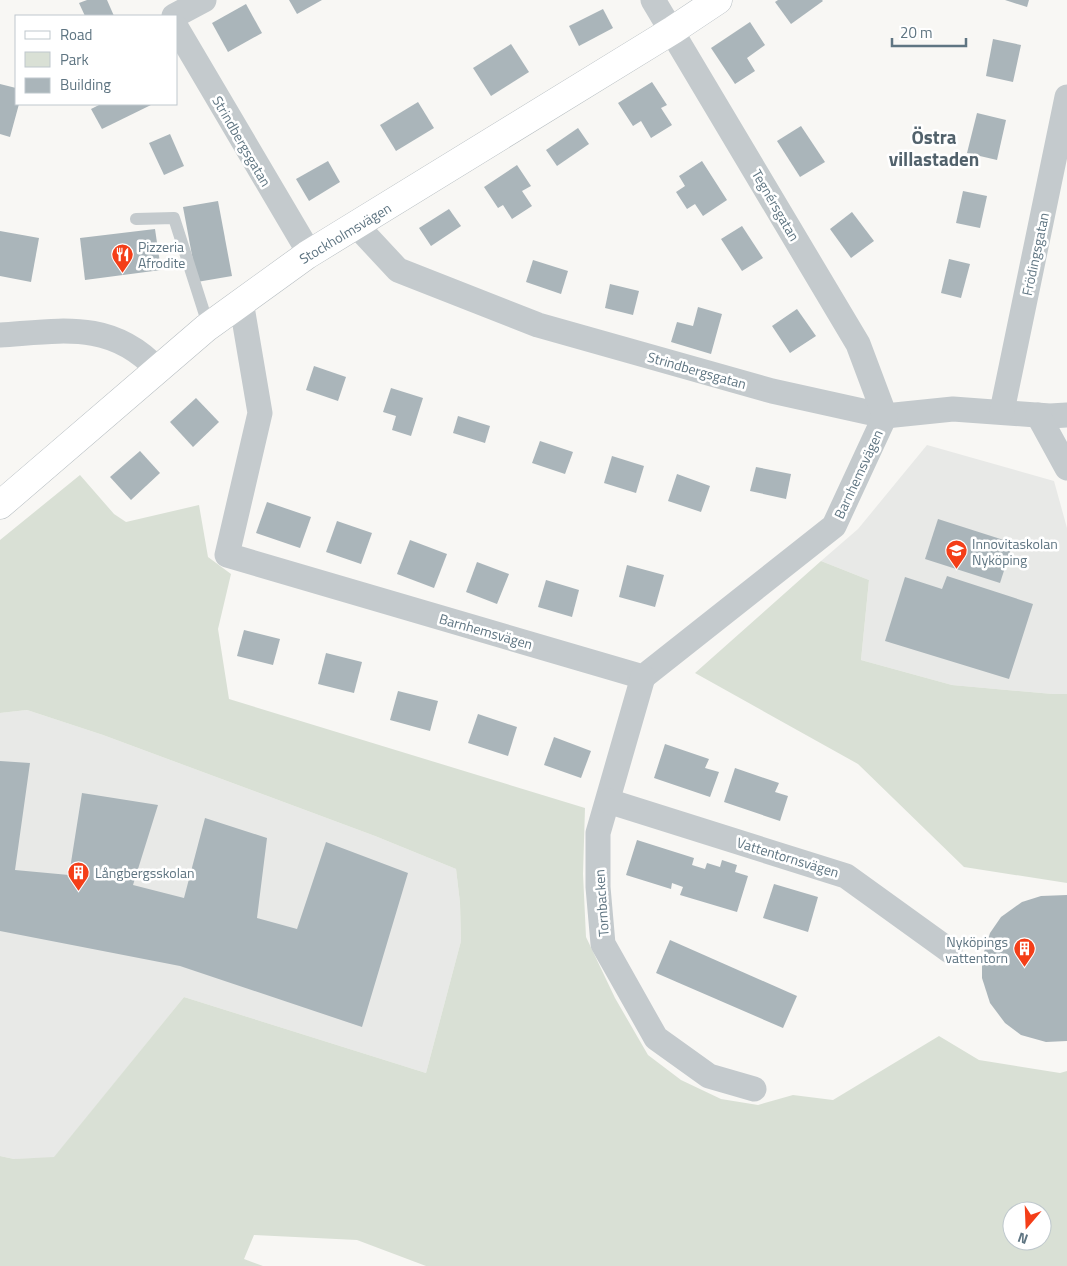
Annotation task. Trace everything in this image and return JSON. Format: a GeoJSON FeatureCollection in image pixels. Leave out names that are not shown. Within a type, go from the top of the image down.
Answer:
{"type":"FeatureCollection","features":[{"type":"Feature","properties":{"kind":"street"},"geometry":{"type":"LineString","coordinates":[[162,0],[170,15]]}},
{"type":"Feature","properties":{"kind":"street"},"geometry":{"type":"LineString","coordinates":[[176,15],[204,0]]}},
{"type":"Feature","properties":{"kind":"street","name":"Tegnérsgatan"},"geometry":{"type":"LineString","coordinates":[[654,0],[858,344],[885,416]]}},
{"type":"Feature","properties":{"kind":"street","name":"Stockholmsvägen"},"geometry":{"type":"LineString","coordinates":[[0,505],[157,369],[241,301],[307,255],[673,30],[718,0]]}},
{"type":"Feature","properties":{"kind":"street","name":"Strindbergsgatan"},"geometry":{"type":"LineString","coordinates":[[178,30],[304,244],[307,255]]}},
{"type":"Feature","properties":{"kind":"street","name":"Frödingsgatan"},"geometry":{"type":"LineString","coordinates":[[1002,411],[1067,97]]}},
{"type":"Feature","properties":{"kind":"street","name":"Strindbergsgatan"},"geometry":{"type":"LineString","coordinates":[[357,226],[398,270],[538,325],[772,392],[885,416],[953,409],[1038,415],[1067,415]]}},
{"type":"Feature","properties":{"kind":"street","name":"Barnhemsvägen"},"geometry":{"type":"LineString","coordinates":[[241,301],[260,413],[227,555],[643,677],[834,526],[885,416]]}},
{"type":"Feature","properties":{"kind":"street"},"geometry":{"type":"LineString","coordinates":[[0,335],[75,330],[117,338],[146,357],[157,369]]}},
{"type":"Feature","properties":{"kind":"street"},"geometry":{"type":"LineString","coordinates":[[1038,415],[1067,468]]}},
{"type":"Feature","properties":{"kind":"street","name":"Tornbacken"},"geometry":{"type":"LineString","coordinates":[[643,677],[598,832],[598,887],[603,944],[656,1038],[709,1076],[754,1089]]}},
{"type":"Feature","properties":{"kind":"street","name":"Vattentornsvägen"},"geometry":{"type":"LineString","coordinates":[[608,800],[846,876],[950,952]]}},
{"type":"Feature","properties":{"kind":"lane"},"geometry":{"type":"LineString","coordinates":[[136,219],[174,218],[205,315],[206,328]]}},
{"type":"Feature","properties":{"kind":"shaded area","name":"Innovitaskolan Nyköping"},"geometry":{"type":"Polygon","coordinates":[[[927,445],[1054,481],[1067,528],[1067,694],[952,685],[861,660],[869,580],[821,561],[858,529],[927,445]]]}},
{"type":"Feature","properties":{"kind":"shaded area"},"geometry":{"type":"Polygon","coordinates":[[[27,710],[103,735],[375,836],[456,869],[460,903],[461,941],[426,1073],[184,997],[54,1158],[14,1159],[0,1156],[0,713],[27,710]]]}},
{"type":"Feature","properties":{"kind":"green space"},"geometry":{"type":"Polygon","coordinates":[[[80,475],[114,514],[126,522],[199,505],[208,557],[231,574],[218,629],[229,699],[585,808],[583,874],[586,937],[615,998],[648,1055],[681,1080],[721,1099],[758,1105],[793,1095],[833,1100],[939,1036],[979,1060],[1060,1073],[1067,1071],[1067,1266],[426,1266],[357,1240],[254,1235],[244,1259],[263,1266],[0,1266],[0,1156],[14,1159],[54,1157],[184,997],[426,1073],[461,941],[460,903],[456,869],[375,836],[103,735],[27,710],[0,713],[0,540],[80,475]]]}},
{"type":"Feature","properties":{"kind":"green space"},"geometry":{"type":"Polygon","coordinates":[[[821,561],[869,580],[861,660],[952,685],[1067,694],[1067,883],[964,867],[858,764],[695,673],[821,561]]]}},
{"type":"Feature","properties":{"kind":"building"},"geometry":{"type":"Polygon","coordinates":[[[87,0],[107,0],[114,15],[85,15],[79,3],[87,0]]]}},
{"type":"Feature","properties":{"kind":"building"},"geometry":{"type":"Polygon","coordinates":[[[289,0],[322,0],[297,14],[289,0]]]}},
{"type":"Feature","properties":{"kind":"building"},"geometry":{"type":"Polygon","coordinates":[[[778,0],[823,1],[791,24],[775,2],[778,0]]]}},
{"type":"Feature","properties":{"kind":"building"},"geometry":{"type":"Polygon","coordinates":[[[1005,0],[1029,0],[1027,7],[1005,0]]]}},
{"type":"Feature","properties":{"kind":"building"},"geometry":{"type":"Polygon","coordinates":[[[246,4],[262,33],[228,52],[212,23],[246,4]]]}},
{"type":"Feature","properties":{"kind":"building"},"geometry":{"type":"Polygon","coordinates":[[[603,9],[613,28],[579,46],[569,26],[603,9]]]}},
{"type":"Feature","properties":{"kind":"building"},"geometry":{"type":"Polygon","coordinates":[[[750,22],[765,45],[747,58],[755,71],[735,84],[711,48],[750,22]]]}},
{"type":"Feature","properties":{"kind":"building"},"geometry":{"type":"Polygon","coordinates":[[[993,39],[1021,45],[1013,82],[986,76],[993,39]]]}},
{"type":"Feature","properties":{"kind":"building"},"geometry":{"type":"Polygon","coordinates":[[[511,44],[529,72],[491,96],[473,68],[511,44]]]}},
{"type":"Feature","properties":{"kind":"building"},"geometry":{"type":"Polygon","coordinates":[[[652,82],[667,105],[661,108],[672,125],[651,138],[641,121],[633,126],[618,103],[652,82]]]}},
{"type":"Feature","properties":{"kind":"building"},"geometry":{"type":"Polygon","coordinates":[[[0,84],[15,88],[15,105],[19,105],[10,137],[0,134],[0,84]]]}},
{"type":"Feature","properties":{"kind":"building"},"geometry":{"type":"Polygon","coordinates":[[[418,102],[434,128],[396,151],[380,125],[418,102]]]}},
{"type":"Feature","properties":{"kind":"building"},"geometry":{"type":"Polygon","coordinates":[[[99,105],[151,105],[102,129],[91,109],[99,105]]]}},
{"type":"Feature","properties":{"kind":"building"},"geometry":{"type":"Polygon","coordinates":[[[977,113],[1006,120],[997,160],[967,153],[977,113]]]}},
{"type":"Feature","properties":{"kind":"building"},"geometry":{"type":"Polygon","coordinates":[[[801,126],[825,162],[800,177],[777,141],[801,126]]]}},
{"type":"Feature","properties":{"kind":"building"},"geometry":{"type":"Polygon","coordinates":[[[578,128],[589,144],[557,166],[546,150],[578,128]]]}},
{"type":"Feature","properties":{"kind":"building"},"geometry":{"type":"Polygon","coordinates":[[[170,134],[184,166],[164,175],[149,143],[170,134]]]}},
{"type":"Feature","properties":{"kind":"building"},"geometry":{"type":"Polygon","coordinates":[[[328,161],[340,182],[309,201],[296,179],[328,161]]]}},
{"type":"Feature","properties":{"kind":"building"},"geometry":{"type":"Polygon","coordinates":[[[702,161],[727,200],[703,216],[695,204],[687,209],[676,192],[685,186],[679,176],[702,161]]]}},
{"type":"Feature","properties":{"kind":"building"},"geometry":{"type":"Polygon","coordinates":[[[517,165],[531,186],[522,191],[532,206],[512,219],[503,205],[498,208],[484,187],[517,165]]]}},
{"type":"Feature","properties":{"kind":"building"},"geometry":{"type":"Polygon","coordinates":[[[963,191],[987,196],[980,228],[956,223],[963,191]]]}},
{"type":"Feature","properties":{"kind":"building"},"geometry":{"type":"Polygon","coordinates":[[[218,201],[232,276],[197,282],[183,207],[218,201]]]}},
{"type":"Feature","properties":{"kind":"building"},"geometry":{"type":"Polygon","coordinates":[[[449,209],[461,226],[431,246],[419,228],[449,209]]]}},
{"type":"Feature","properties":{"kind":"building"},"geometry":{"type":"Polygon","coordinates":[[[852,212],[874,241],[851,258],[830,229],[852,212]]]}},
{"type":"Feature","properties":{"kind":"building"},"geometry":{"type":"Polygon","coordinates":[[[742,226],[763,258],[742,271],[721,239],[742,226]]]}},
{"type":"Feature","properties":{"kind":"building"},"geometry":{"type":"Polygon","coordinates":[[[155,229],[161,270],[85,280],[80,238],[155,229]]]}},
{"type":"Feature","properties":{"kind":"building"},"geometry":{"type":"Polygon","coordinates":[[[0,231],[39,238],[31,282],[0,276],[0,231]]]}},
{"type":"Feature","properties":{"kind":"building"},"geometry":{"type":"Polygon","coordinates":[[[949,259],[970,264],[961,298],[941,293],[949,259]]]}},
{"type":"Feature","properties":{"kind":"building"},"geometry":{"type":"Polygon","coordinates":[[[533,260],[568,271],[561,294],[526,282],[533,260]]]}},
{"type":"Feature","properties":{"kind":"building"},"geometry":{"type":"Polygon","coordinates":[[[610,284],[639,291],[633,315],[605,308],[610,284]]]}},
{"type":"Feature","properties":{"kind":"building"},"geometry":{"type":"Polygon","coordinates":[[[698,307],[722,314],[711,354],[671,342],[677,322],[693,326],[698,307]]]}},
{"type":"Feature","properties":{"kind":"building"},"geometry":{"type":"Polygon","coordinates":[[[797,309],[816,336],[790,353],[772,326],[797,309]]]}},
{"type":"Feature","properties":{"kind":"building"},"geometry":{"type":"Polygon","coordinates":[[[314,366],[346,377],[338,401],[306,390],[314,366]]]}},
{"type":"Feature","properties":{"kind":"building"},"geometry":{"type":"Polygon","coordinates":[[[391,388],[423,398],[411,436],[392,430],[396,416],[383,412],[391,388]]]}},
{"type":"Feature","properties":{"kind":"building"},"geometry":{"type":"Polygon","coordinates":[[[196,398],[219,422],[193,447],[170,422],[196,398]]]}},
{"type":"Feature","properties":{"kind":"building"},"geometry":{"type":"Polygon","coordinates":[[[458,416],[490,426],[485,443],[453,433],[458,416]]]}},
{"type":"Feature","properties":{"kind":"building"},"geometry":{"type":"Polygon","coordinates":[[[540,441],[573,452],[565,474],[532,463],[540,441]]]}},
{"type":"Feature","properties":{"kind":"building"},"geometry":{"type":"Polygon","coordinates":[[[140,451],[160,473],[131,500],[110,477],[140,451]]]}},
{"type":"Feature","properties":{"kind":"building"},"geometry":{"type":"Polygon","coordinates":[[[612,456],[644,466],[636,493],[604,483],[612,456]]]}},
{"type":"Feature","properties":{"kind":"building"},"geometry":{"type":"Polygon","coordinates":[[[756,467],[791,474],[786,499],[750,491],[756,467]]]}},
{"type":"Feature","properties":{"kind":"building"},"geometry":{"type":"Polygon","coordinates":[[[677,474],[710,486],[701,512],[668,501],[677,474]]]}},
{"type":"Feature","properties":{"kind":"building"},"geometry":{"type":"Polygon","coordinates":[[[267,502],[311,517],[300,548],[256,533],[267,502]]]}},
{"type":"Feature","properties":{"kind":"building"},"geometry":{"type":"Polygon","coordinates":[[[938,519],[1013,543],[1000,583],[925,559],[938,519]]]}},
{"type":"Feature","properties":{"kind":"building"},"geometry":{"type":"Polygon","coordinates":[[[337,521],[372,533],[361,564],[326,552],[337,521]]]}},
{"type":"Feature","properties":{"kind":"building"},"geometry":{"type":"Polygon","coordinates":[[[410,540],[447,554],[434,588],[397,574],[410,540]]]}},
{"type":"Feature","properties":{"kind":"building"},"geometry":{"type":"Polygon","coordinates":[[[477,562],[509,574],[497,604],[466,592],[477,562]]]}},
{"type":"Feature","properties":{"kind":"building"},"geometry":{"type":"Polygon","coordinates":[[[627,565],[664,575],[655,607],[619,597],[627,565]]]}},
{"type":"Feature","properties":{"kind":"building"},"geometry":{"type":"Polygon","coordinates":[[[947,576],[1033,604],[1009,679],[885,641],[905,577],[942,589],[947,576]]]}},
{"type":"Feature","properties":{"kind":"building"},"geometry":{"type":"Polygon","coordinates":[[[546,580],[579,590],[572,617],[538,607],[546,580]]]}},
{"type":"Feature","properties":{"kind":"building"},"geometry":{"type":"Polygon","coordinates":[[[244,630],[280,639],[273,665],[237,656],[244,630]]]}},
{"type":"Feature","properties":{"kind":"building"},"geometry":{"type":"Polygon","coordinates":[[[326,653],[362,662],[354,693],[318,684],[326,653]]]}},
{"type":"Feature","properties":{"kind":"building"},"geometry":{"type":"Polygon","coordinates":[[[398,691],[438,701],[430,731],[390,720],[398,691]]]}},
{"type":"Feature","properties":{"kind":"building"},"geometry":{"type":"Polygon","coordinates":[[[478,714],[517,727],[508,756],[468,743],[478,714]]]}},
{"type":"Feature","properties":{"kind":"building"},"geometry":{"type":"Polygon","coordinates":[[[554,737],[591,751],[581,778],[544,765],[554,737]]]}},
{"type":"Feature","properties":{"kind":"building"},"geometry":{"type":"Polygon","coordinates":[[[665,744],[709,759],[705,768],[719,772],[710,797],[654,778],[665,744]]]}},
{"type":"Feature","properties":{"kind":"building","name":"Långbergsskolan"},"geometry":{"type":"Polygon","coordinates":[[[0,761],[30,763],[15,870],[69,875],[82,793],[158,805],[133,885],[184,898],[205,818],[267,838],[257,918],[297,929],[326,842],[408,873],[362,1027],[180,966],[0,931],[0,761]]]}},
{"type":"Feature","properties":{"kind":"building"},"geometry":{"type":"Polygon","coordinates":[[[735,768],[779,783],[775,792],[788,796],[780,821],[724,802],[735,768]]]}},
{"type":"Feature","properties":{"kind":"building"},"geometry":{"type":"Polygon","coordinates":[[[637,840],[694,858],[692,865],[705,869],[707,863],[720,867],[722,860],[737,865],[735,872],[748,876],[737,912],[680,895],[683,887],[672,883],[671,889],[626,875],[637,840]]]}},
{"type":"Feature","properties":{"kind":"building"},"geometry":{"type":"Polygon","coordinates":[[[774,884],[818,897],[808,932],[763,918],[774,884]]]}},
{"type":"Feature","properties":{"kind":"building","name":"Nyköpings vattentorn"},"geometry":{"type":"Polygon","coordinates":[[[1067,895],[1067,1041],[1046,1042],[1021,1035],[1005,1023],[990,1003],[982,978],[982,958],[990,933],[1001,917],[1022,902],[1041,896],[1067,895]]]}},
{"type":"Feature","properties":{"kind":"building"},"geometry":{"type":"Polygon","coordinates":[[[670,940],[797,996],[783,1028],[656,973],[670,940]]]}},
{"type":"Feature","properties":{"kind":"place","name":"Pizzeria Afrodite"},"geometry":{"type":"Point","coordinates":[122,273]}},
{"type":"Feature","properties":{"kind":"place","name":"Innovitaskolan Nyköping"},"geometry":{"type":"Point","coordinates":[956,570]}},
{"type":"Feature","properties":{"kind":"place","name":"Långbergsskolan"},"geometry":{"type":"Point","coordinates":[79,891]}},
{"type":"Feature","properties":{"kind":"place","name":"Nyköpings vattentorn"},"geometry":{"type":"Point","coordinates":[1024,968]}},
{"type":"Feature","properties":{"kind":"district","name":"Östra villastaden"},"geometry":{"type":"Point","coordinates":[934,147]}}]}
